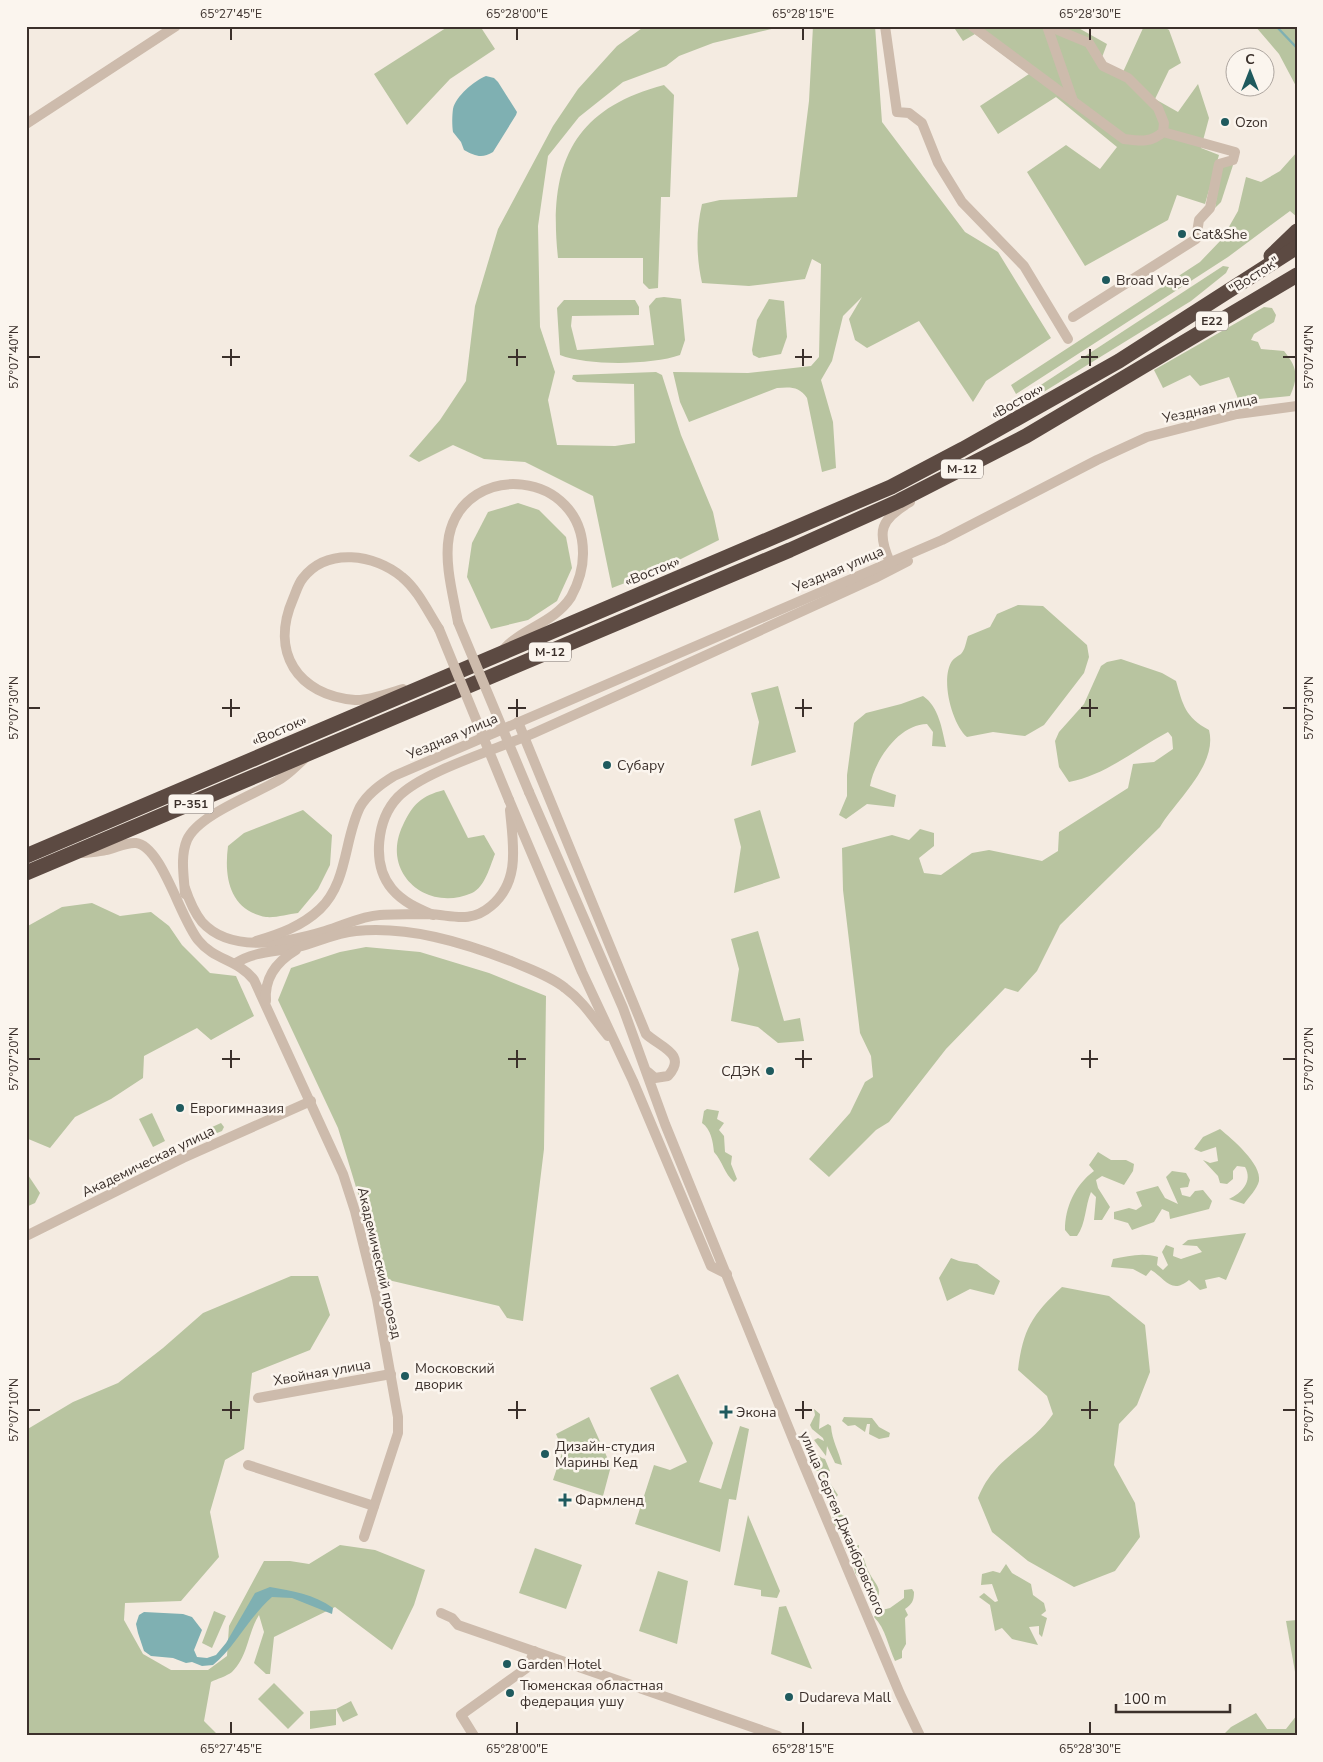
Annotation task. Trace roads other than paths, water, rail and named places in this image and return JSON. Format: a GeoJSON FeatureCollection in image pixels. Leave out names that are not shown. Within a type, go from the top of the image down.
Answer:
{"type":"FeatureCollection","features":[{"type":"Feature","properties":{"kind":"highway"},"geometry":{"type":"LineString","coordinates":[[1119,361],[1266,259],[1297,231]]}},
{"type":"Feature","properties":{"kind":"highway"},"geometry":{"type":"LineString","coordinates":[[1119,361],[1297,248]]}},
{"type":"Feature","properties":{"kind":"highway","name":"\"Восток\""},"geometry":{"type":"LineString","coordinates":[[1127,376],[1297,267]]}},
{"type":"Feature","properties":{"kind":"highway"},"geometry":{"type":"LineString","coordinates":[[1127,376],[1297,275]]}},
{"type":"Feature","properties":{"kind":"highway","name":"«Восток»"},"geometry":{"type":"LineString","coordinates":[[186,789],[502,651],[875,494],[963,449],[1119,361]]}},
{"type":"Feature","properties":{"kind":"highway","name":"М-12"},"geometry":{"type":"LineString","coordinates":[[310,754],[790,550],[899,501],[1026,436],[1127,376]]}},
{"type":"Feature","properties":{"kind":"highway","name":"Р-351"},"geometry":{"type":"LineString","coordinates":[[26,873],[310,754]]}},
{"type":"Feature","properties":{"kind":"highway","name":"Р-351"},"geometry":{"type":"LineString","coordinates":[[26,856],[186,789]]}},
{"type":"Feature","properties":{"kind":"street"},"geometry":{"type":"LineString","coordinates":[[26,124],[176,26]]}},
{"type":"Feature","properties":{"kind":"street"},"geometry":{"type":"LineString","coordinates":[[885,26],[897,112],[909,113],[922,123],[938,163],[962,202],[1024,266],[1068,339]]}},
{"type":"Feature","properties":{"kind":"street"},"geometry":{"type":"LineString","coordinates":[[972,26],[1124,138],[1149,141],[1155,140],[1163,132],[1164,123],[1158,108],[1128,78],[1103,66],[1089,43],[1047,26]]}},
{"type":"Feature","properties":{"kind":"street"},"geometry":{"type":"LineString","coordinates":[[1047,26],[1072,101]]}},
{"type":"Feature","properties":{"kind":"street"},"geometry":{"type":"LineString","coordinates":[[1073,317],[1196,239],[1199,220],[1210,208],[1219,164],[1233,160],[1235,152],[1163,132]]}},
{"type":"Feature","properties":{"kind":"street","name":"Уездная улица"},"geometry":{"type":"LineString","coordinates":[[432,914],[403,900],[390,887],[383,870],[379,838],[389,808],[408,788],[429,776],[524,737],[892,565],[1097,460],[1147,437],[1237,414],[1297,406]]}},
{"type":"Feature","properties":{"kind":"street"},"geometry":{"type":"LineString","coordinates":[[892,565],[882,544],[882,538],[891,516],[956,472]]}},
{"type":"Feature","properties":{"kind":"street","name":"улица Сергея Джанбровского"},"geometry":{"type":"LineString","coordinates":[[502,651],[509,642],[548,620],[561,609],[576,587],[583,558],[583,544],[577,519],[570,508],[560,498],[524,484],[513,483],[488,488],[466,505],[452,526],[448,553],[458,622],[529,792],[623,1008],[648,1072],[665,1124],[896,1685],[920,1736]]}},
{"type":"Feature","properties":{"kind":"street"},"geometry":{"type":"LineString","coordinates":[[425,685],[357,700],[333,695],[313,686],[292,667],[286,651],[284,633],[285,617],[302,579],[312,569],[327,560],[346,556],[368,558],[389,567],[402,577],[419,598],[439,629],[582,972],[618,1049],[711,1266],[727,1274]]}},
{"type":"Feature","properties":{"kind":"street","name":"Уездная улица"},"geometry":{"type":"LineString","coordinates":[[256,941],[290,930],[322,908],[333,892],[344,864],[361,806],[374,790],[394,776],[892,565]]}},
{"type":"Feature","properties":{"kind":"street"},"geometry":{"type":"LineString","coordinates":[[518,722],[646,1034],[668,1050],[675,1060],[672,1071],[662,1078],[657,1087],[657,1101]]}},
{"type":"Feature","properties":{"kind":"street"},"geometry":{"type":"LineString","coordinates":[[187,924],[184,856],[188,840],[196,827],[207,817],[280,780],[310,754]]}},
{"type":"Feature","properties":{"kind":"street"},"geometry":{"type":"LineString","coordinates":[[185,888],[202,921],[212,930],[244,942],[295,938],[328,931],[378,915],[432,914],[455,919],[473,916],[490,907],[501,894],[514,860],[515,844],[509,800]]}},
{"type":"Feature","properties":{"kind":"street"},"geometry":{"type":"LineString","coordinates":[[72,854],[104,851],[131,843],[143,845],[154,854],[187,924],[209,952],[236,963],[245,957],[302,946],[332,935],[357,931],[383,931],[432,936],[487,952],[547,977],[564,987],[581,1002],[618,1049]]}},
{"type":"Feature","properties":{"kind":"street"},"geometry":{"type":"LineString","coordinates":[[267,1007],[265,989],[275,967],[287,955],[328,931]]}},
{"type":"Feature","properties":{"kind":"street","name":"Академический проезд"},"geometry":{"type":"LineString","coordinates":[[236,963],[254,980],[343,1174],[355,1211],[377,1299],[398,1417],[398,1433],[364,1537]]}},
{"type":"Feature","properties":{"kind":"street"},"geometry":{"type":"LineString","coordinates":[[648,1072],[655,1078],[662,1078]]}},
{"type":"Feature","properties":{"kind":"street","name":"Академическая улица"},"geometry":{"type":"LineString","coordinates":[[26,1236],[192,1154],[311,1101]]}},
{"type":"Feature","properties":{"kind":"street","name":"Хвойная улица"},"geometry":{"type":"LineString","coordinates":[[258,1398],[391,1374]]}},
{"type":"Feature","properties":{"kind":"street"},"geometry":{"type":"LineString","coordinates":[[248,1466],[374,1506]]}},
{"type":"Feature","properties":{"kind":"street"},"geometry":{"type":"LineString","coordinates":[[441,1613],[452,1618],[458,1625],[778,1736]]}},
{"type":"Feature","properties":{"kind":"street"},"geometry":{"type":"LineString","coordinates":[[474,1736],[461,1715],[528,1667],[534,1651]]}},
{"type":"Feature","properties":{"kind":"water"},"geometry":{"type":"Polygon","coordinates":[[[486,76],[494,78],[498,82],[517,112],[493,152],[478,156],[464,150],[461,142],[453,132],[453,109],[458,99],[471,85],[486,76]]]}},
{"type":"Feature","properties":{"kind":"water"},"geometry":{"type":"Polygon","coordinates":[[[270,1587],[318,1599],[333,1608],[332,1614],[292,1598],[272,1597],[256,1613],[229,1649],[213,1665],[202,1666],[173,1658],[151,1656],[144,1651],[136,1624],[139,1615],[144,1612],[183,1614],[192,1617],[202,1630],[194,1650],[197,1657],[207,1658],[216,1655],[226,1643],[255,1593],[270,1587]]]}},
{"type":"Feature","properties":{"kind":"waterway"},"geometry":{"type":"LineString","coordinates":[[1276,26],[1297,48]]}},
{"type":"Feature","properties":{"kind":"place","name":"Ozon"},"geometry":{"type":"Point","coordinates":[1225,122]}},
{"type":"Feature","properties":{"kind":"place","name":"Cat&She"},"geometry":{"type":"Point","coordinates":[1182,234]}},
{"type":"Feature","properties":{"kind":"place","name":"Broad Vape"},"geometry":{"type":"Point","coordinates":[1106,280]}},
{"type":"Feature","properties":{"kind":"place","name":"Субару"},"geometry":{"type":"Point","coordinates":[607,765]}},
{"type":"Feature","properties":{"kind":"place","name":"СДЭК"},"geometry":{"type":"Point","coordinates":[770,1071]}},
{"type":"Feature","properties":{"kind":"place","name":"Еврогимназия"},"geometry":{"type":"Point","coordinates":[180,1108]}},
{"type":"Feature","properties":{"kind":"place","name":"Московский дворик"},"geometry":{"type":"Point","coordinates":[405,1376]}},
{"type":"Feature","properties":{"kind":"place","name":"Экона"},"geometry":{"type":"Point","coordinates":[726,1412]}},
{"type":"Feature","properties":{"kind":"place","name":"Дизайн-студия Марины Кед"},"geometry":{"type":"Point","coordinates":[545,1454]}},
{"type":"Feature","properties":{"kind":"place","name":"Фармленд"},"geometry":{"type":"Point","coordinates":[565,1500]}},
{"type":"Feature","properties":{"kind":"place","name":"Garden Hotel"},"geometry":{"type":"Point","coordinates":[507,1664]}},
{"type":"Feature","properties":{"kind":"place","name":"Тюменская областная федерация ушу"},"geometry":{"type":"Point","coordinates":[510,1693]}},
{"type":"Feature","properties":{"kind":"place","name":"Dudareva Mall"},"geometry":{"type":"Point","coordinates":[789,1697]}}]}
